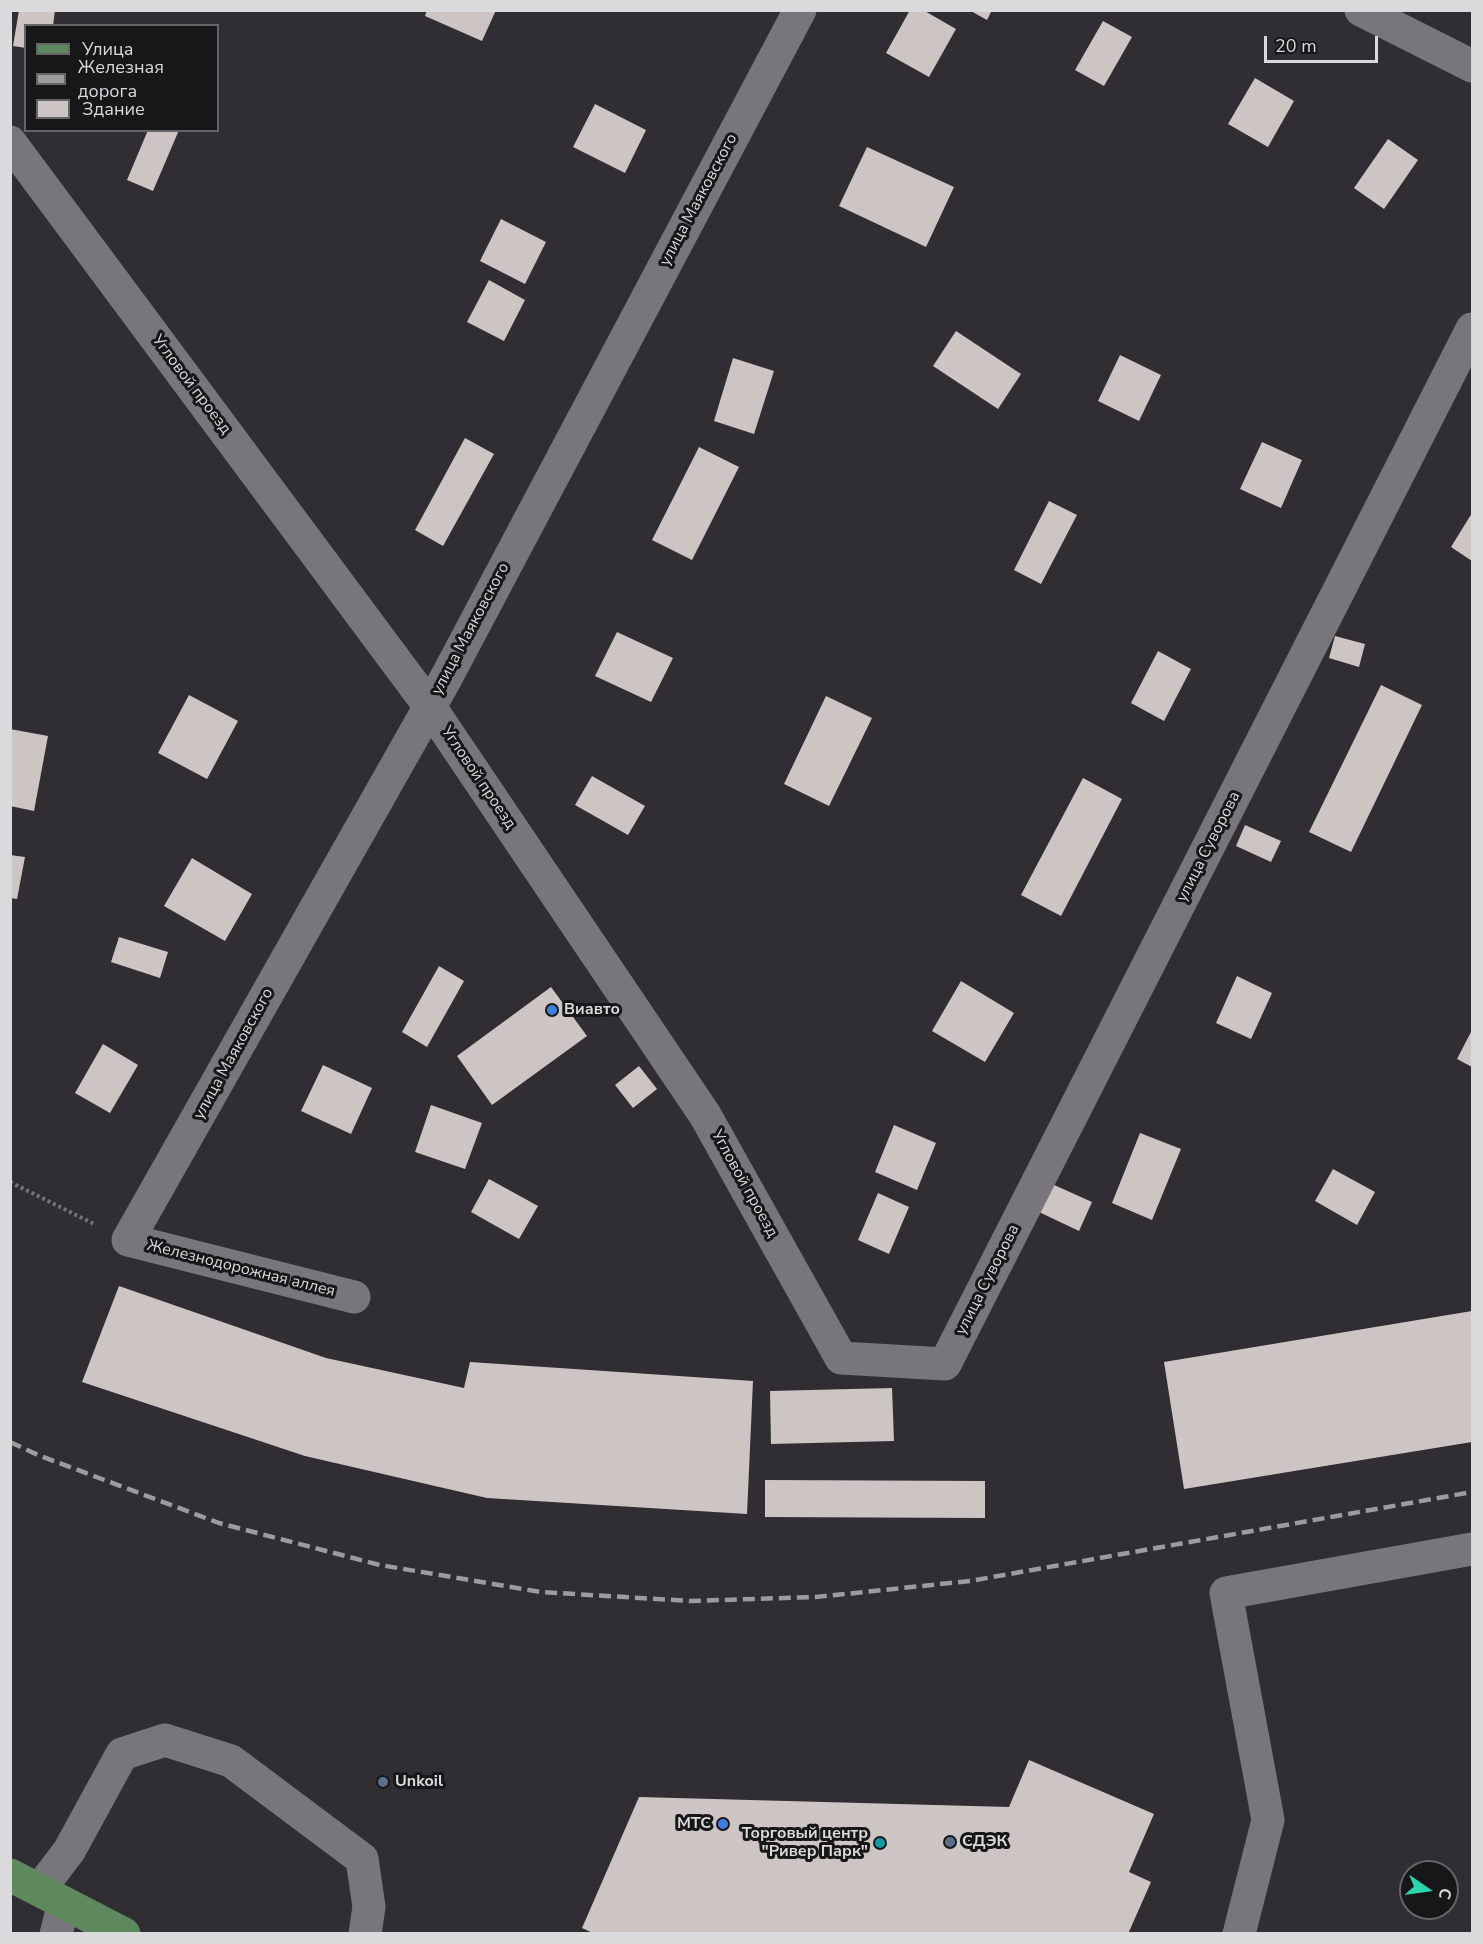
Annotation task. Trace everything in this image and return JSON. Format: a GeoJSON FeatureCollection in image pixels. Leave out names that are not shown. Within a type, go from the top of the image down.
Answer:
{"type":"FeatureCollection","features":[{"type":"Feature","properties":{"kind":"main road"},"geometry":{"type":"LineString","coordinates":[[42,1900],[124,1934]]}},
{"type":"Feature","properties":{"kind":"street","name":"улица Маяковского"},"geometry":{"type":"LineString","coordinates":[[128,1240],[430,707],[800,10]]}},
{"type":"Feature","properties":{"kind":"street"},"geometry":{"type":"LineString","coordinates":[[1361,10],[1473,66]]}},
{"type":"Feature","properties":{"kind":"street","name":"Угловой проезд"},"geometry":{"type":"LineString","coordinates":[[10,142],[430,707],[705,1115],[841,1358],[945,1364]]}},
{"type":"Feature","properties":{"kind":"street","name":"улица Суворова"},"geometry":{"type":"LineString","coordinates":[[945,1364],[1473,329]]}},
{"type":"Feature","properties":{"kind":"street","name":"Железнодорожная аллея"},"geometry":{"type":"LineString","coordinates":[[128,1240],[354,1298]]}},
{"type":"Feature","properties":{"kind":"street"},"geometry":{"type":"LineString","coordinates":[[1239,1934],[1268,1820],[1226,1593],[1473,1549]]}},
{"type":"Feature","properties":{"kind":"street"},"geometry":{"type":"LineString","coordinates":[[42,1900],[122,1754],[165,1740],[231,1761],[362,1859],[369,1907],[364,1934]]}},
{"type":"Feature","properties":{"kind":"path"},"geometry":{"type":"LineString","coordinates":[[10,1182],[128,1240]]}},
{"type":"Feature","properties":{"kind":"building"},"geometry":{"type":"Polygon","coordinates":[[[19,10],[55,10],[53,24],[24,24],[24,48],[13,46],[19,10]]]}},
{"type":"Feature","properties":{"kind":"building"},"geometry":{"type":"Polygon","coordinates":[[[427,10],[496,10],[482,41],[425,16],[427,10]]]}},
{"type":"Feature","properties":{"kind":"building"},"geometry":{"type":"Polygon","coordinates":[[[910,10],[923,10],[956,29],[929,77],[886,53],[910,10]]]}},
{"type":"Feature","properties":{"kind":"building"},"geometry":{"type":"Polygon","coordinates":[[[969,10],[992,10],[987,20],[969,10]]]}},
{"type":"Feature","properties":{"kind":"building"},"geometry":{"type":"Polygon","coordinates":[[[1103,21],[1132,37],[1104,86],[1075,70],[1103,21]]]}},
{"type":"Feature","properties":{"kind":"building"},"geometry":{"type":"Polygon","coordinates":[[[1255,78],[1294,101],[1268,147],[1228,124],[1255,78]]]}},
{"type":"Feature","properties":{"kind":"building"},"geometry":{"type":"Polygon","coordinates":[[[595,104],[646,130],[625,173],[573,147],[595,104]]]}},
{"type":"Feature","properties":{"kind":"building"},"geometry":{"type":"Polygon","coordinates":[[[147,132],[178,132],[153,191],[127,180],[147,132]]]}},
{"type":"Feature","properties":{"kind":"building"},"geometry":{"type":"Polygon","coordinates":[[[1388,139],[1418,160],[1384,209],[1354,188],[1388,139]]]}},
{"type":"Feature","properties":{"kind":"building"},"geometry":{"type":"Polygon","coordinates":[[[867,147],[954,187],[926,247],[839,206],[867,147]]]}},
{"type":"Feature","properties":{"kind":"building"},"geometry":{"type":"Polygon","coordinates":[[[501,219],[546,242],[525,284],[480,261],[501,219]]]}},
{"type":"Feature","properties":{"kind":"building"},"geometry":{"type":"Polygon","coordinates":[[[489,280],[525,300],[504,341],[467,322],[489,280]]]}},
{"type":"Feature","properties":{"kind":"building"},"geometry":{"type":"Polygon","coordinates":[[[956,331],[1021,374],[998,409],[933,366],[956,331]]]}},
{"type":"Feature","properties":{"kind":"building"},"geometry":{"type":"Polygon","coordinates":[[[1120,355],[1161,375],[1139,421],[1098,401],[1120,355]]]}},
{"type":"Feature","properties":{"kind":"building"},"geometry":{"type":"Polygon","coordinates":[[[733,358],[774,371],[754,434],[714,421],[733,358]]]}},
{"type":"Feature","properties":{"kind":"building"},"geometry":{"type":"Polygon","coordinates":[[[465,438],[494,454],[443,546],[415,530],[465,438]]]}},
{"type":"Feature","properties":{"kind":"building"},"geometry":{"type":"Polygon","coordinates":[[[1262,442],[1302,460],[1281,508],[1240,489],[1262,442]]]}},
{"type":"Feature","properties":{"kind":"building"},"geometry":{"type":"Polygon","coordinates":[[[699,447],[739,467],[692,560],[652,540],[699,447]]]}},
{"type":"Feature","properties":{"kind":"building"},"geometry":{"type":"Polygon","coordinates":[[[1049,501],[1077,515],[1041,584],[1014,570],[1049,501]]]}},
{"type":"Feature","properties":{"kind":"building"},"geometry":{"type":"Polygon","coordinates":[[[1472,513],[1472,561],[1451,547],[1472,513]]]}},
{"type":"Feature","properties":{"kind":"building"},"geometry":{"type":"Polygon","coordinates":[[[617,632],[673,658],[651,702],[595,676],[617,632]]]}},
{"type":"Feature","properties":{"kind":"building"},"geometry":{"type":"Polygon","coordinates":[[[1335,636],[1365,644],[1359,667],[1329,658],[1335,636]]]}},
{"type":"Feature","properties":{"kind":"building"},"geometry":{"type":"Polygon","coordinates":[[[1158,651],[1191,669],[1164,721],[1131,703],[1158,651]]]}},
{"type":"Feature","properties":{"kind":"building"},"geometry":{"type":"Polygon","coordinates":[[[1381,685],[1422,705],[1351,852],[1309,832],[1381,685]]]}},
{"type":"Feature","properties":{"kind":"building"},"geometry":{"type":"Polygon","coordinates":[[[189,695],[238,721],[207,779],[158,753],[189,695]]]}},
{"type":"Feature","properties":{"kind":"building"},"geometry":{"type":"Polygon","coordinates":[[[826,696],[872,718],[829,806],[784,784],[826,696]]]}},
{"type":"Feature","properties":{"kind":"building"},"geometry":{"type":"Polygon","coordinates":[[[10,729],[48,736],[34,811],[10,806],[10,729]]]}},
{"type":"Feature","properties":{"kind":"building"},"geometry":{"type":"Polygon","coordinates":[[[592,776],[645,806],[628,835],[575,805],[592,776]]]}},
{"type":"Feature","properties":{"kind":"building"},"geometry":{"type":"Polygon","coordinates":[[[1083,778],[1122,799],[1061,916],[1021,895],[1083,778]]]}},
{"type":"Feature","properties":{"kind":"building"},"geometry":{"type":"Polygon","coordinates":[[[1245,825],[1281,841],[1271,862],[1236,846],[1245,825]]]}},
{"type":"Feature","properties":{"kind":"building"},"geometry":{"type":"Polygon","coordinates":[[[10,855],[25,857],[17,899],[10,898],[10,855]]]}},
{"type":"Feature","properties":{"kind":"building"},"geometry":{"type":"Polygon","coordinates":[[[192,858],[252,894],[225,941],[164,906],[192,858]]]}},
{"type":"Feature","properties":{"kind":"building"},"geometry":{"type":"Polygon","coordinates":[[[119,937],[168,952],[160,978],[111,962],[119,937]]]}},
{"type":"Feature","properties":{"kind":"building"},"geometry":{"type":"Polygon","coordinates":[[[439,966],[464,981],[427,1047],[402,1032],[439,966]]]}},
{"type":"Feature","properties":{"kind":"building"},"geometry":{"type":"Polygon","coordinates":[[[1237,976],[1272,993],[1251,1039],[1216,1023],[1237,976]]]}},
{"type":"Feature","properties":{"kind":"building"},"geometry":{"type":"Polygon","coordinates":[[[961,981],[1014,1013],[985,1062],[932,1031],[961,981]]]}},
{"type":"Feature","properties":{"kind":"building"},"geometry":{"type":"Polygon","coordinates":[[[551,987],[587,1036],[492,1105],[457,1056],[551,987]]]}},
{"type":"Feature","properties":{"kind":"building"},"geometry":{"type":"Polygon","coordinates":[[[1472,1030],[1472,1067],[1457,1059],[1472,1030]]]}},
{"type":"Feature","properties":{"kind":"building"},"geometry":{"type":"Polygon","coordinates":[[[103,1044],[138,1065],[110,1113],[75,1093],[103,1044]]]}},
{"type":"Feature","properties":{"kind":"building"},"geometry":{"type":"Polygon","coordinates":[[[323,1065],[372,1088],[351,1134],[301,1111],[323,1065]]]}},
{"type":"Feature","properties":{"kind":"building"},"geometry":{"type":"Polygon","coordinates":[[[639,1066],[657,1089],[633,1108],[615,1085],[639,1066]]]}},
{"type":"Feature","properties":{"kind":"building"},"geometry":{"type":"Polygon","coordinates":[[[431,1105],[482,1123],[465,1169],[415,1152],[431,1105]]]}},
{"type":"Feature","properties":{"kind":"building"},"geometry":{"type":"Polygon","coordinates":[[[894,1125],[936,1143],[917,1190],[875,1172],[894,1125]]]}},
{"type":"Feature","properties":{"kind":"building"},"geometry":{"type":"Polygon","coordinates":[[[1140,1133],[1181,1149],[1152,1220],[1112,1203],[1140,1133]]]}},
{"type":"Feature","properties":{"kind":"building"},"geometry":{"type":"Polygon","coordinates":[[[1333,1169],[1375,1192],[1357,1225],[1315,1201],[1333,1169]]]}},
{"type":"Feature","properties":{"kind":"building"},"geometry":{"type":"Polygon","coordinates":[[[489,1179],[538,1206],[519,1239],[471,1212],[489,1179]]]}},
{"type":"Feature","properties":{"kind":"building"},"geometry":{"type":"Polygon","coordinates":[[[1052,1184],[1092,1202],[1079,1231],[1039,1212],[1052,1184]]]}},
{"type":"Feature","properties":{"kind":"building"},"geometry":{"type":"Polygon","coordinates":[[[878,1193],[909,1207],[889,1254],[858,1240],[878,1193]]]}},
{"type":"Feature","properties":{"kind":"building"},"geometry":{"type":"Polygon","coordinates":[[[119,1286],[326,1358],[464,1388],[470,1362],[753,1381],[747,1514],[487,1498],[305,1456],[82,1382],[119,1286]]]}},
{"type":"Feature","properties":{"kind":"building"},"geometry":{"type":"Polygon","coordinates":[[[1472,1311],[1472,1442],[1184,1489],[1164,1362],[1472,1311]]]}},
{"type":"Feature","properties":{"kind":"building"},"geometry":{"type":"Polygon","coordinates":[[[892,1388],[894,1441],[771,1444],[770,1391],[892,1388]]]}},
{"type":"Feature","properties":{"kind":"building"},"geometry":{"type":"Polygon","coordinates":[[[765,1480],[985,1481],[985,1518],[765,1517],[765,1480]]]}},
{"type":"Feature","properties":{"kind":"building","name":"Торговый центр \"Ривер Парк\""},"geometry":{"type":"Polygon","coordinates":[[[1029,1760],[1154,1814],[1129,1872],[1151,1882],[1128,1934],[595,1934],[582,1928],[639,1797],[1009,1807],[1029,1760]]]}},
{"type":"Feature","properties":{"kind":"railway"},"geometry":{"type":"LineString","coordinates":[[10,1442],[38,1455],[219,1523],[380,1565],[541,1592],[690,1601],[816,1597],[970,1581],[1472,1492]]}},
{"type":"Feature","properties":{"kind":"place","name":"Виавто"},"geometry":{"type":"Point","coordinates":[552,1010]}},
{"type":"Feature","properties":{"kind":"place","name":"Unkoil"},"geometry":{"type":"Point","coordinates":[383,1782]}},
{"type":"Feature","properties":{"kind":"place","name":"МТС"},"geometry":{"type":"Point","coordinates":[723,1824]}},
{"type":"Feature","properties":{"kind":"place","name":"СДЭК"},"geometry":{"type":"Point","coordinates":[950,1842]}},
{"type":"Feature","properties":{"kind":"place","name":"Торговый центр \"Ривер Парк\""},"geometry":{"type":"Point","coordinates":[880,1843]}}]}
